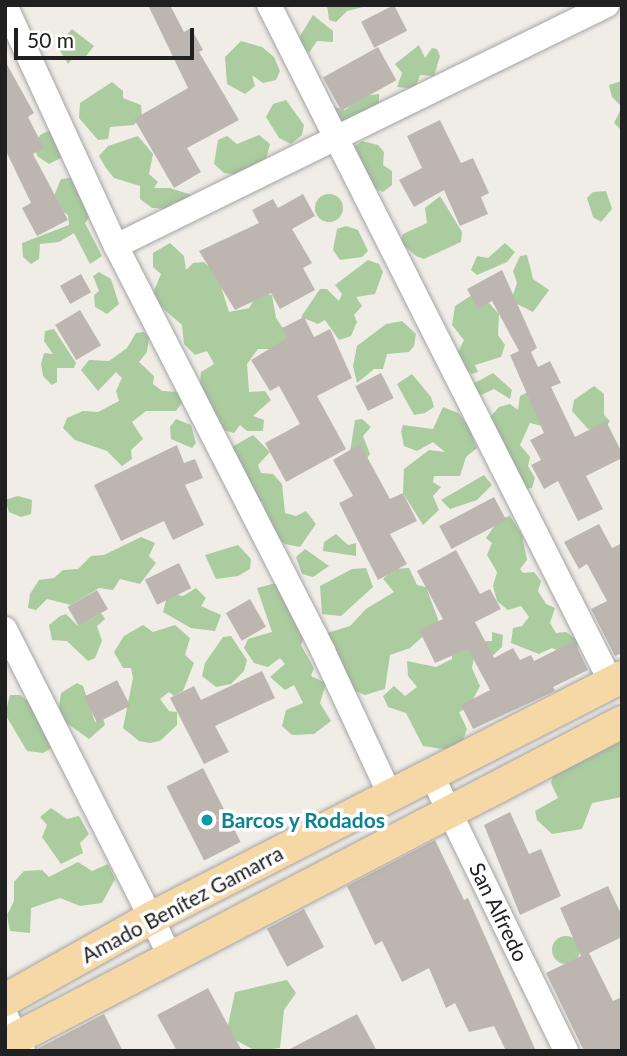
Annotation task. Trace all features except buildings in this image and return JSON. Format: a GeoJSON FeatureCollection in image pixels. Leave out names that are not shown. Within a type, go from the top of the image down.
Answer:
{"type":"FeatureCollection","features":[{"type":"Feature","properties":{"kind":"main road","name":"Amado Benítez Gamarra"},"geometry":{"type":"LineString","coordinates":[[5,1000],[153,917],[616,679]]}},
{"type":"Feature","properties":{"kind":"main road","name":"Amado Benítez Gamarra"},"geometry":{"type":"LineString","coordinates":[[13,1037],[622,722]]}},
{"type":"Feature","properties":{"kind":"main road"},"geometry":{"type":"LineString","coordinates":[[296,843],[316,881]]}},
{"type":"Feature","properties":{"kind":"street"},"geometry":{"type":"LineString","coordinates":[[5,5],[116,246],[323,651],[390,795]]}},
{"type":"Feature","properties":{"kind":"street"},"geometry":{"type":"LineString","coordinates":[[268,5],[616,679]]}},
{"type":"Feature","properties":{"kind":"street"},"geometry":{"type":"LineString","coordinates":[[116,246],[607,5]]}},
{"type":"Feature","properties":{"kind":"street"},"geometry":{"type":"LineString","coordinates":[[5,629],[172,957]]}},
{"type":"Feature","properties":{"kind":"street","name":"San Alfredo"},"geometry":{"type":"LineString","coordinates":[[431,774],[566,1051]]}},
{"type":"Feature","properties":{"kind":"green space"},"geometry":{"type":"Polygon","coordinates":[[[327,5],[371,5],[347,11],[336,22],[329,20],[327,5]]]}},
{"type":"Feature","properties":{"kind":"green space"},"geometry":{"type":"Polygon","coordinates":[[[313,15],[333,31],[333,42],[317,41],[309,53],[297,41],[313,15]]]}},
{"type":"Feature","properties":{"kind":"green space"},"geometry":{"type":"Polygon","coordinates":[[[72,29],[94,46],[86,56],[74,56],[68,64],[57,46],[72,29]]]}},
{"type":"Feature","properties":{"kind":"green space"},"geometry":{"type":"Polygon","coordinates":[[[241,41],[262,47],[274,57],[280,71],[276,80],[263,83],[252,75],[255,86],[245,94],[227,84],[225,57],[241,41]]]}},
{"type":"Feature","properties":{"kind":"green space"},"geometry":{"type":"Polygon","coordinates":[[[419,45],[425,58],[432,48],[437,49],[440,56],[434,76],[420,75],[415,89],[397,87],[402,73],[395,64],[419,45]]]}},
{"type":"Feature","properties":{"kind":"green space"},"geometry":{"type":"Polygon","coordinates":[[[622,68],[622,107],[612,97],[609,85],[621,81],[622,68]]]}},
{"type":"Feature","properties":{"kind":"green space"},"geometry":{"type":"Polygon","coordinates":[[[112,82],[123,91],[123,98],[141,105],[142,115],[134,125],[110,127],[108,139],[98,140],[79,118],[80,103],[112,82]]]}},
{"type":"Feature","properties":{"kind":"green space"},"geometry":{"type":"Polygon","coordinates":[[[379,94],[379,107],[342,123],[328,105],[345,110],[363,96],[379,94]]]}},
{"type":"Feature","properties":{"kind":"green space"},"geometry":{"type":"Polygon","coordinates":[[[286,100],[304,125],[302,135],[291,144],[279,138],[266,117],[273,104],[286,100]]]}},
{"type":"Feature","properties":{"kind":"green space"},"geometry":{"type":"Polygon","coordinates":[[[622,107],[622,131],[614,123],[622,107]]]}},
{"type":"Feature","properties":{"kind":"green space"},"geometry":{"type":"Polygon","coordinates":[[[51,130],[68,154],[49,164],[37,156],[35,146],[40,135],[51,130]]]}},
{"type":"Feature","properties":{"kind":"green space"},"geometry":{"type":"Polygon","coordinates":[[[259,135],[270,144],[266,160],[237,175],[224,173],[214,164],[218,140],[227,136],[237,144],[259,135]]]}},
{"type":"Feature","properties":{"kind":"green space"},"geometry":{"type":"Polygon","coordinates":[[[138,136],[153,154],[149,174],[158,182],[154,188],[170,188],[192,195],[186,207],[174,202],[168,209],[152,208],[140,199],[140,186],[114,178],[106,168],[99,156],[108,146],[138,136]]]}},
{"type":"Feature","properties":{"kind":"green space"},"geometry":{"type":"Polygon","coordinates":[[[362,141],[378,145],[384,152],[383,165],[392,171],[392,185],[383,192],[376,189],[350,150],[362,141]]]}},
{"type":"Feature","properties":{"kind":"green space"},"geometry":{"type":"Polygon","coordinates":[[[75,177],[95,210],[85,223],[102,256],[90,264],[74,233],[59,242],[40,244],[39,259],[31,264],[23,257],[22,243],[69,225],[68,215],[51,203],[61,179],[75,177]]]}},
{"type":"Feature","properties":{"kind":"green space"},"geometry":{"type":"Polygon","coordinates":[[[606,191],[612,209],[601,222],[593,217],[587,198],[593,192],[606,191]]]}},
{"type":"Feature","properties":{"kind":"green space"},"geometry":{"type":"Polygon","coordinates":[[[329,194],[339,198],[343,208],[339,218],[329,222],[319,218],[315,208],[319,198],[329,194]]]}},
{"type":"Feature","properties":{"kind":"green space"},"geometry":{"type":"Polygon","coordinates":[[[440,196],[462,232],[461,242],[424,259],[416,256],[400,242],[403,234],[427,223],[425,208],[440,196]]]}},
{"type":"Feature","properties":{"kind":"green space"},"geometry":{"type":"Polygon","coordinates":[[[346,226],[358,230],[368,251],[362,257],[340,260],[333,250],[337,229],[346,226]]]}},
{"type":"Feature","properties":{"kind":"green space"},"geometry":{"type":"Polygon","coordinates":[[[170,243],[184,256],[186,270],[193,263],[204,262],[218,277],[229,312],[249,308],[258,293],[272,295],[276,318],[289,337],[276,349],[258,349],[247,364],[249,392],[265,391],[271,400],[253,416],[264,420],[263,431],[247,431],[240,425],[234,433],[227,431],[211,424],[198,405],[201,372],[214,364],[207,351],[195,355],[184,344],[182,325],[151,298],[161,274],[153,267],[153,253],[170,243]]]}},
{"type":"Feature","properties":{"kind":"green space"},"geometry":{"type":"Polygon","coordinates":[[[505,243],[515,252],[507,262],[477,275],[471,270],[477,256],[488,258],[505,243]]]}},
{"type":"Feature","properties":{"kind":"green space"},"geometry":{"type":"Polygon","coordinates":[[[527,255],[533,279],[549,290],[533,312],[511,301],[517,283],[513,271],[520,256],[527,255]]]}},
{"type":"Feature","properties":{"kind":"green space"},"geometry":{"type":"Polygon","coordinates":[[[368,260],[379,264],[383,272],[375,294],[356,297],[362,306],[354,315],[357,322],[351,336],[339,340],[325,320],[318,324],[301,317],[320,289],[327,289],[339,301],[342,294],[335,285],[368,260]]]}},
{"type":"Feature","properties":{"kind":"green space"},"geometry":{"type":"Polygon","coordinates":[[[99,272],[111,279],[119,304],[107,314],[95,307],[94,295],[99,291],[93,276],[99,272]]]}},
{"type":"Feature","properties":{"kind":"green space"},"geometry":{"type":"Polygon","coordinates":[[[472,295],[488,302],[499,314],[498,335],[505,345],[501,357],[475,365],[478,372],[472,374],[455,358],[464,340],[452,325],[455,306],[472,295]]]}},
{"type":"Feature","properties":{"kind":"green space"},"geometry":{"type":"Polygon","coordinates":[[[402,321],[416,334],[414,346],[409,352],[387,354],[383,369],[374,369],[357,383],[353,366],[357,346],[386,324],[402,321]]]}},
{"type":"Feature","properties":{"kind":"green space"},"geometry":{"type":"Polygon","coordinates":[[[54,329],[76,363],[74,368],[57,368],[57,382],[52,385],[43,376],[41,364],[44,353],[53,354],[44,341],[45,331],[54,329]]]}},
{"type":"Feature","properties":{"kind":"green space"},"geometry":{"type":"Polygon","coordinates":[[[144,332],[149,338],[147,352],[139,362],[154,376],[153,384],[162,391],[180,392],[184,400],[176,411],[146,411],[132,422],[143,439],[131,450],[132,459],[122,466],[107,451],[75,440],[63,428],[67,418],[83,411],[98,412],[119,401],[116,391],[122,378],[116,372],[98,391],[81,370],[89,360],[109,361],[127,348],[136,333],[144,332]]]}},
{"type":"Feature","properties":{"kind":"green space"},"geometry":{"type":"Polygon","coordinates":[[[493,373],[512,390],[510,399],[494,389],[479,396],[473,384],[493,373]]]}},
{"type":"Feature","properties":{"kind":"green space"},"geometry":{"type":"Polygon","coordinates":[[[412,374],[431,397],[434,407],[425,413],[414,415],[397,384],[412,374]]]}},
{"type":"Feature","properties":{"kind":"green space"},"geometry":{"type":"Polygon","coordinates":[[[594,386],[604,394],[604,415],[610,421],[603,431],[588,429],[572,411],[574,400],[594,386]]]}},
{"type":"Feature","properties":{"kind":"green space"},"geometry":{"type":"Polygon","coordinates":[[[528,392],[542,426],[530,423],[520,445],[530,457],[528,466],[535,478],[532,488],[524,489],[502,439],[489,431],[491,416],[499,407],[510,404],[518,410],[520,396],[528,392]]]}},
{"type":"Feature","properties":{"kind":"green space"},"geometry":{"type":"Polygon","coordinates":[[[443,407],[458,413],[468,425],[477,448],[466,457],[460,476],[434,476],[433,482],[441,487],[433,496],[439,510],[423,525],[403,493],[404,469],[429,450],[445,452],[433,442],[417,451],[404,446],[401,431],[403,425],[433,429],[443,407]]]}},
{"type":"Feature","properties":{"kind":"green space"},"geometry":{"type":"Polygon","coordinates":[[[176,419],[191,425],[196,443],[192,448],[171,439],[170,427],[176,419]]]}},
{"type":"Feature","properties":{"kind":"green space"},"geometry":{"type":"Polygon","coordinates":[[[362,419],[371,427],[363,436],[370,454],[366,460],[350,452],[355,420],[362,419]]]}},
{"type":"Feature","properties":{"kind":"green space"},"geometry":{"type":"Polygon","coordinates":[[[253,435],[270,452],[258,465],[261,473],[273,474],[282,484],[285,513],[296,516],[306,511],[316,524],[300,547],[285,544],[272,534],[262,501],[249,502],[225,451],[253,435]]]}},
{"type":"Feature","properties":{"kind":"green space"},"geometry":{"type":"Polygon","coordinates":[[[484,475],[492,485],[477,500],[450,509],[441,500],[484,475]]]}},
{"type":"Feature","properties":{"kind":"green space"},"geometry":{"type":"Polygon","coordinates":[[[18,496],[32,500],[31,514],[21,517],[9,512],[5,500],[18,496]]]}},
{"type":"Feature","properties":{"kind":"green space"},"geometry":{"type":"Polygon","coordinates":[[[510,516],[522,535],[527,560],[520,569],[523,573],[534,572],[541,581],[538,591],[546,604],[555,608],[550,623],[556,633],[566,632],[577,640],[578,650],[571,656],[552,648],[539,654],[511,643],[513,628],[522,626],[529,617],[521,606],[508,610],[497,601],[493,586],[497,572],[487,555],[492,543],[486,538],[499,519],[510,516]]]}},
{"type":"Feature","properties":{"kind":"green space"},"geometry":{"type":"Polygon","coordinates":[[[336,534],[348,545],[356,543],[356,556],[323,551],[324,542],[336,534]]]}},
{"type":"Feature","properties":{"kind":"green space"},"geometry":{"type":"Polygon","coordinates":[[[141,537],[155,543],[149,556],[156,563],[140,584],[120,579],[113,590],[99,588],[71,605],[47,599],[36,610],[28,608],[30,594],[39,580],[54,578],[63,570],[78,569],[91,556],[104,555],[141,537]]]}},
{"type":"Feature","properties":{"kind":"green space"},"geometry":{"type":"Polygon","coordinates":[[[238,545],[251,559],[250,569],[238,576],[216,579],[205,555],[238,545]]]}},
{"type":"Feature","properties":{"kind":"green space"},"geometry":{"type":"Polygon","coordinates":[[[305,549],[329,566],[313,577],[302,574],[296,557],[305,549]]]}},
{"type":"Feature","properties":{"kind":"green space"},"geometry":{"type":"Polygon","coordinates":[[[366,568],[373,587],[341,616],[322,614],[320,586],[352,569],[366,568]]]}},
{"type":"Feature","properties":{"kind":"green space"},"geometry":{"type":"Polygon","coordinates":[[[409,568],[417,585],[426,587],[439,622],[410,648],[390,655],[385,689],[365,695],[350,689],[327,633],[350,626],[366,609],[394,592],[383,579],[393,569],[409,568]]]}},
{"type":"Feature","properties":{"kind":"green space"},"geometry":{"type":"Polygon","coordinates":[[[276,583],[306,633],[301,645],[314,668],[311,676],[326,683],[320,703],[331,721],[314,734],[292,735],[282,726],[286,710],[303,703],[294,685],[285,690],[270,677],[285,664],[280,658],[268,667],[254,663],[244,648],[248,639],[272,632],[257,588],[276,583]]]}},
{"type":"Feature","properties":{"kind":"green space"},"geometry":{"type":"Polygon","coordinates":[[[196,588],[206,598],[201,606],[221,615],[215,631],[191,628],[163,612],[168,593],[183,596],[196,588]]]}},
{"type":"Feature","properties":{"kind":"green space"},"geometry":{"type":"Polygon","coordinates":[[[101,613],[105,619],[97,626],[102,641],[95,658],[88,661],[67,641],[52,640],[49,625],[60,616],[66,614],[78,626],[101,613]]]}},
{"type":"Feature","properties":{"kind":"green space"},"geometry":{"type":"Polygon","coordinates":[[[143,625],[153,632],[175,625],[190,638],[185,655],[194,663],[183,691],[174,696],[169,692],[160,699],[169,711],[177,712],[177,725],[160,741],[150,743],[139,741],[123,728],[133,678],[131,668],[123,668],[114,652],[124,636],[143,625]]]}},
{"type":"Feature","properties":{"kind":"green space"},"geometry":{"type":"Polygon","coordinates":[[[492,632],[503,635],[502,647],[487,661],[474,657],[472,668],[480,686],[469,707],[459,712],[467,729],[463,741],[450,750],[423,746],[406,713],[388,707],[383,696],[394,686],[405,696],[417,687],[408,676],[407,661],[436,667],[452,659],[452,641],[492,641],[492,632]]]}},
{"type":"Feature","properties":{"kind":"green space"},"geometry":{"type":"Polygon","coordinates":[[[231,636],[247,660],[244,671],[231,684],[216,687],[202,676],[205,663],[223,637],[231,636]]]}},
{"type":"Feature","properties":{"kind":"green space"},"geometry":{"type":"Polygon","coordinates":[[[77,683],[83,686],[95,722],[103,718],[105,725],[89,739],[65,722],[59,708],[61,693],[77,683]]]}},
{"type":"Feature","properties":{"kind":"green space"},"geometry":{"type":"Polygon","coordinates":[[[10,695],[20,695],[31,704],[53,747],[43,753],[27,751],[5,714],[10,695]]]}},
{"type":"Feature","properties":{"kind":"green space"},"geometry":{"type":"Polygon","coordinates":[[[622,728],[622,797],[592,803],[582,829],[552,834],[537,820],[535,811],[558,798],[551,783],[554,772],[584,760],[599,740],[622,728]]]}},
{"type":"Feature","properties":{"kind":"green space"},"geometry":{"type":"Polygon","coordinates":[[[51,808],[67,819],[79,816],[89,834],[80,843],[83,853],[61,864],[42,837],[47,825],[40,817],[51,808]]]}},
{"type":"Feature","properties":{"kind":"green space"},"geometry":{"type":"Polygon","coordinates":[[[78,862],[92,871],[108,864],[115,879],[102,903],[80,906],[60,898],[31,908],[30,933],[10,931],[7,915],[14,901],[14,882],[24,871],[42,870],[49,877],[78,862]]]}},
{"type":"Feature","properties":{"kind":"green space"},"geometry":{"type":"Polygon","coordinates":[[[566,936],[576,940],[580,950],[576,960],[566,964],[556,960],[552,950],[556,940],[566,936]]]}},
{"type":"Feature","properties":{"kind":"green space"},"geometry":{"type":"Polygon","coordinates":[[[287,980],[296,993],[284,1010],[280,1048],[256,1051],[226,1035],[235,992],[287,980]]]}},
{"type":"Feature","properties":{"kind":"place","name":"Barcos y Rodados"},"geometry":{"type":"Point","coordinates":[207,820]}}]}
